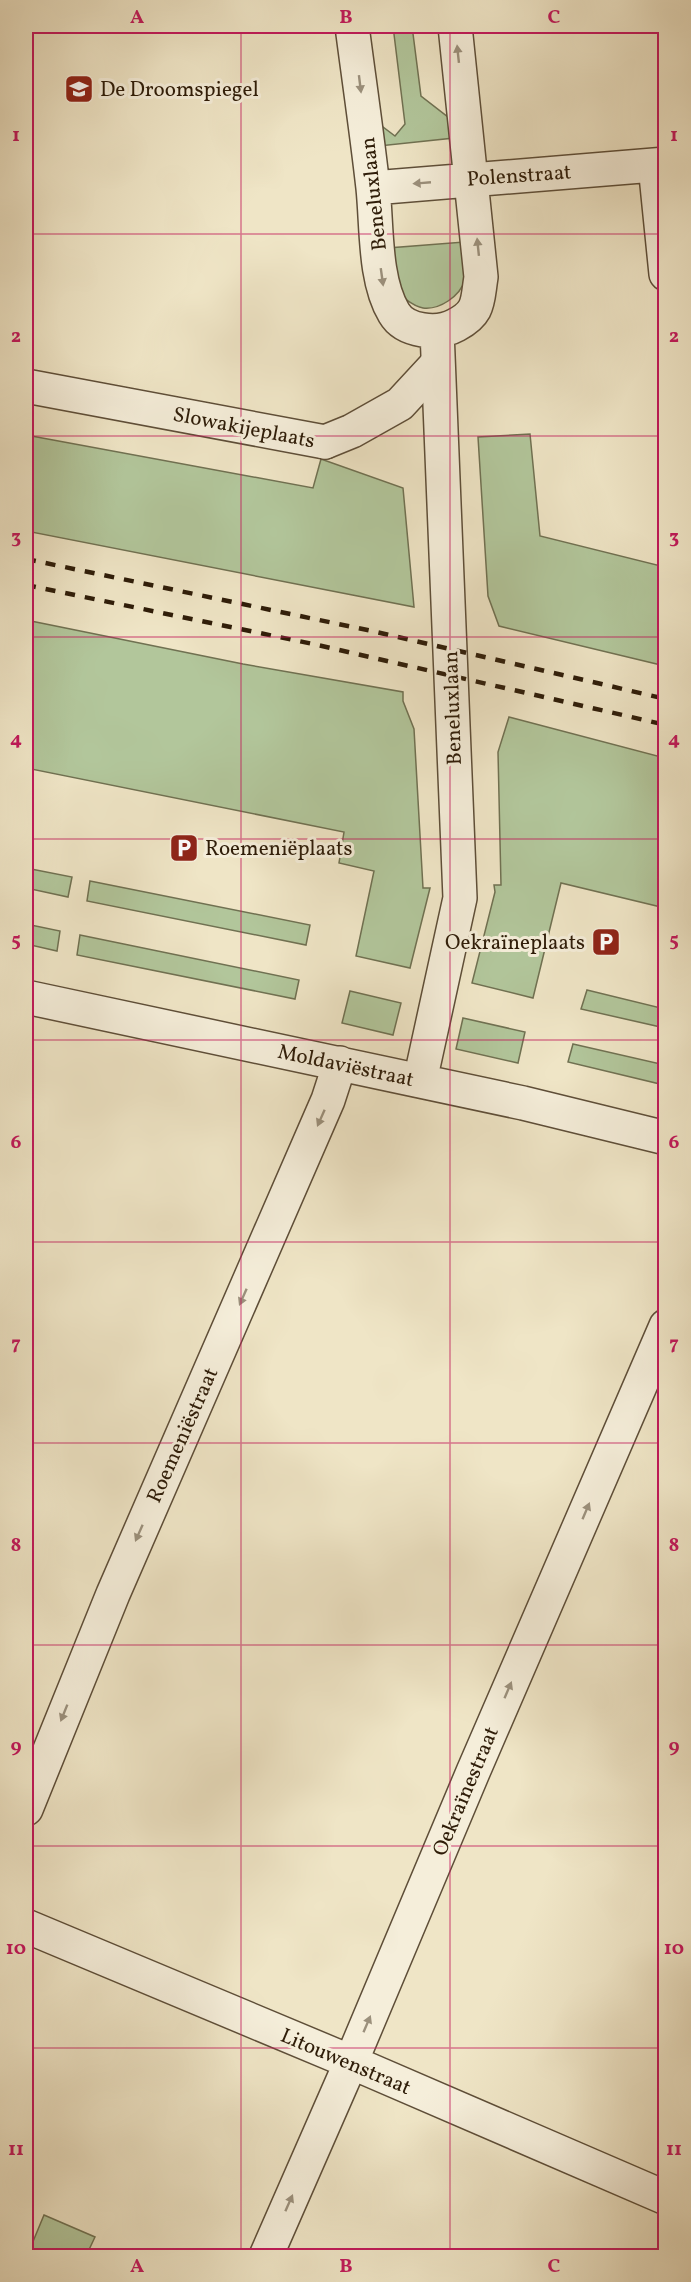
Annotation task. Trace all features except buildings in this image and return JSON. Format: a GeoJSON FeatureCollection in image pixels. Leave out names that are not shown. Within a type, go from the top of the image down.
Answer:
{"type":"FeatureCollection","features":[{"type":"Feature","properties":{"kind":"street","name":"Beneluxlaan"},"geometry":{"type":"LineString","coordinates":[[352,26],[373,188],[382,284],[394,315],[421,330],[436,331],[460,898],[420,1081]]}},
{"type":"Feature","properties":{"kind":"street"},"geometry":{"type":"LineString","coordinates":[[436,331],[452,328],[476,309],[481,277],[455,26]]}},
{"type":"Feature","properties":{"kind":"street","name":"Polenstraat"},"geometry":{"type":"LineString","coordinates":[[373,188],[660,165]]}},
{"type":"Feature","properties":{"kind":"street"},"geometry":{"type":"LineString","coordinates":[[660,165],[666,274]]}},
{"type":"Feature","properties":{"kind":"street","name":"Slowakijeplaats"},"geometry":{"type":"LineString","coordinates":[[26,386],[326,442],[352,431],[400,404],[437,364]]}},
{"type":"Feature","properties":{"kind":"street","name":"Moldaviëstraat"},"geometry":{"type":"LineString","coordinates":[[26,997],[523,1102],[666,1138]]}},
{"type":"Feature","properties":{"kind":"street","name":"Roemeniëstraat"},"geometry":{"type":"LineString","coordinates":[[26,1809],[113,1594],[328,1100],[340,1063]]}},
{"type":"Feature","properties":{"kind":"street","name":"Oekraïnestraat"},"geometry":{"type":"LineString","coordinates":[[266,2256],[666,1326]]}},
{"type":"Feature","properties":{"kind":"street","name":"Litouwenstraat"},"geometry":{"type":"LineString","coordinates":[[26,1926],[351,2062],[666,2198]]}},
{"type":"Feature","properties":{"kind":"green space"},"geometry":{"type":"Polygon","coordinates":[[[393,26],[412,26],[421,96],[453,121],[454,138],[379,146],[375,121],[395,136],[405,124],[393,26]]]}},
{"type":"Feature","properties":{"kind":"green space"},"geometry":{"type":"Polygon","coordinates":[[[464,242],[465,280],[459,291],[448,301],[436,307],[423,308],[398,294],[388,248],[464,242]]]}},
{"type":"Feature","properties":{"kind":"green space"},"geometry":{"type":"Polygon","coordinates":[[[530,434],[540,536],[665,567],[665,666],[499,626],[488,596],[478,437],[530,434]]]}},
{"type":"Feature","properties":{"kind":"green space"},"geometry":{"type":"Polygon","coordinates":[[[26,435],[313,488],[321,459],[403,488],[414,607],[26,531],[26,435]]]}},
{"type":"Feature","properties":{"kind":"green space"},"geometry":{"type":"Polygon","coordinates":[[[26,620],[243,664],[403,692],[403,701],[414,729],[423,888],[430,888],[410,968],[356,956],[374,871],[339,863],[344,832],[26,768],[26,620]]]}},
{"type":"Feature","properties":{"kind":"green space"},"geometry":{"type":"Polygon","coordinates":[[[509,717],[665,758],[665,908],[561,883],[533,998],[472,983],[495,892],[494,885],[501,885],[498,752],[509,717]]]}},
{"type":"Feature","properties":{"kind":"green space"},"geometry":{"type":"Polygon","coordinates":[[[26,868],[72,877],[68,897],[26,888],[26,868]]]}},
{"type":"Feature","properties":{"kind":"green space"},"geometry":{"type":"Polygon","coordinates":[[[90,881],[310,925],[306,945],[87,901],[90,881]]]}},
{"type":"Feature","properties":{"kind":"green space"},"geometry":{"type":"Polygon","coordinates":[[[26,924],[60,931],[57,951],[26,944],[26,924]]]}},
{"type":"Feature","properties":{"kind":"green space"},"geometry":{"type":"Polygon","coordinates":[[[80,935],[299,980],[295,999],[77,955],[80,935]]]}},
{"type":"Feature","properties":{"kind":"green space"},"geometry":{"type":"Polygon","coordinates":[[[587,990],[665,1009],[665,1028],[581,1009],[587,990]]]}},
{"type":"Feature","properties":{"kind":"green space"},"geometry":{"type":"Polygon","coordinates":[[[350,991],[401,1003],[393,1035],[342,1023],[350,991]]]}},
{"type":"Feature","properties":{"kind":"green space"},"geometry":{"type":"Polygon","coordinates":[[[463,1018],[525,1032],[518,1063],[456,1049],[463,1018]]]}},
{"type":"Feature","properties":{"kind":"green space"},"geometry":{"type":"Polygon","coordinates":[[[573,1044],[665,1065],[660,1084],[568,1062],[573,1044]]]}},
{"type":"Feature","properties":{"kind":"green space"},"geometry":{"type":"Polygon","coordinates":[[[44,2215],[95,2237],[86,2256],[27,2256],[44,2215]]]}},
{"type":"Feature","properties":{"kind":"railway"},"geometry":{"type":"LineString","coordinates":[[26,559],[372,631],[666,699]]}},
{"type":"Feature","properties":{"kind":"railway"},"geometry":{"type":"LineString","coordinates":[[26,585],[313,644],[666,725]]}},
{"type":"Feature","properties":{"kind":"place","name":"De Droomspiegel"},"geometry":{"type":"Point","coordinates":[79,89]}},
{"type":"Feature","properties":{"kind":"place","name":"Roemeniëplaats"},"geometry":{"type":"Point","coordinates":[184,848]}},
{"type":"Feature","properties":{"kind":"place","name":"Oekraïneplaats"},"geometry":{"type":"Point","coordinates":[606,942]}}]}
